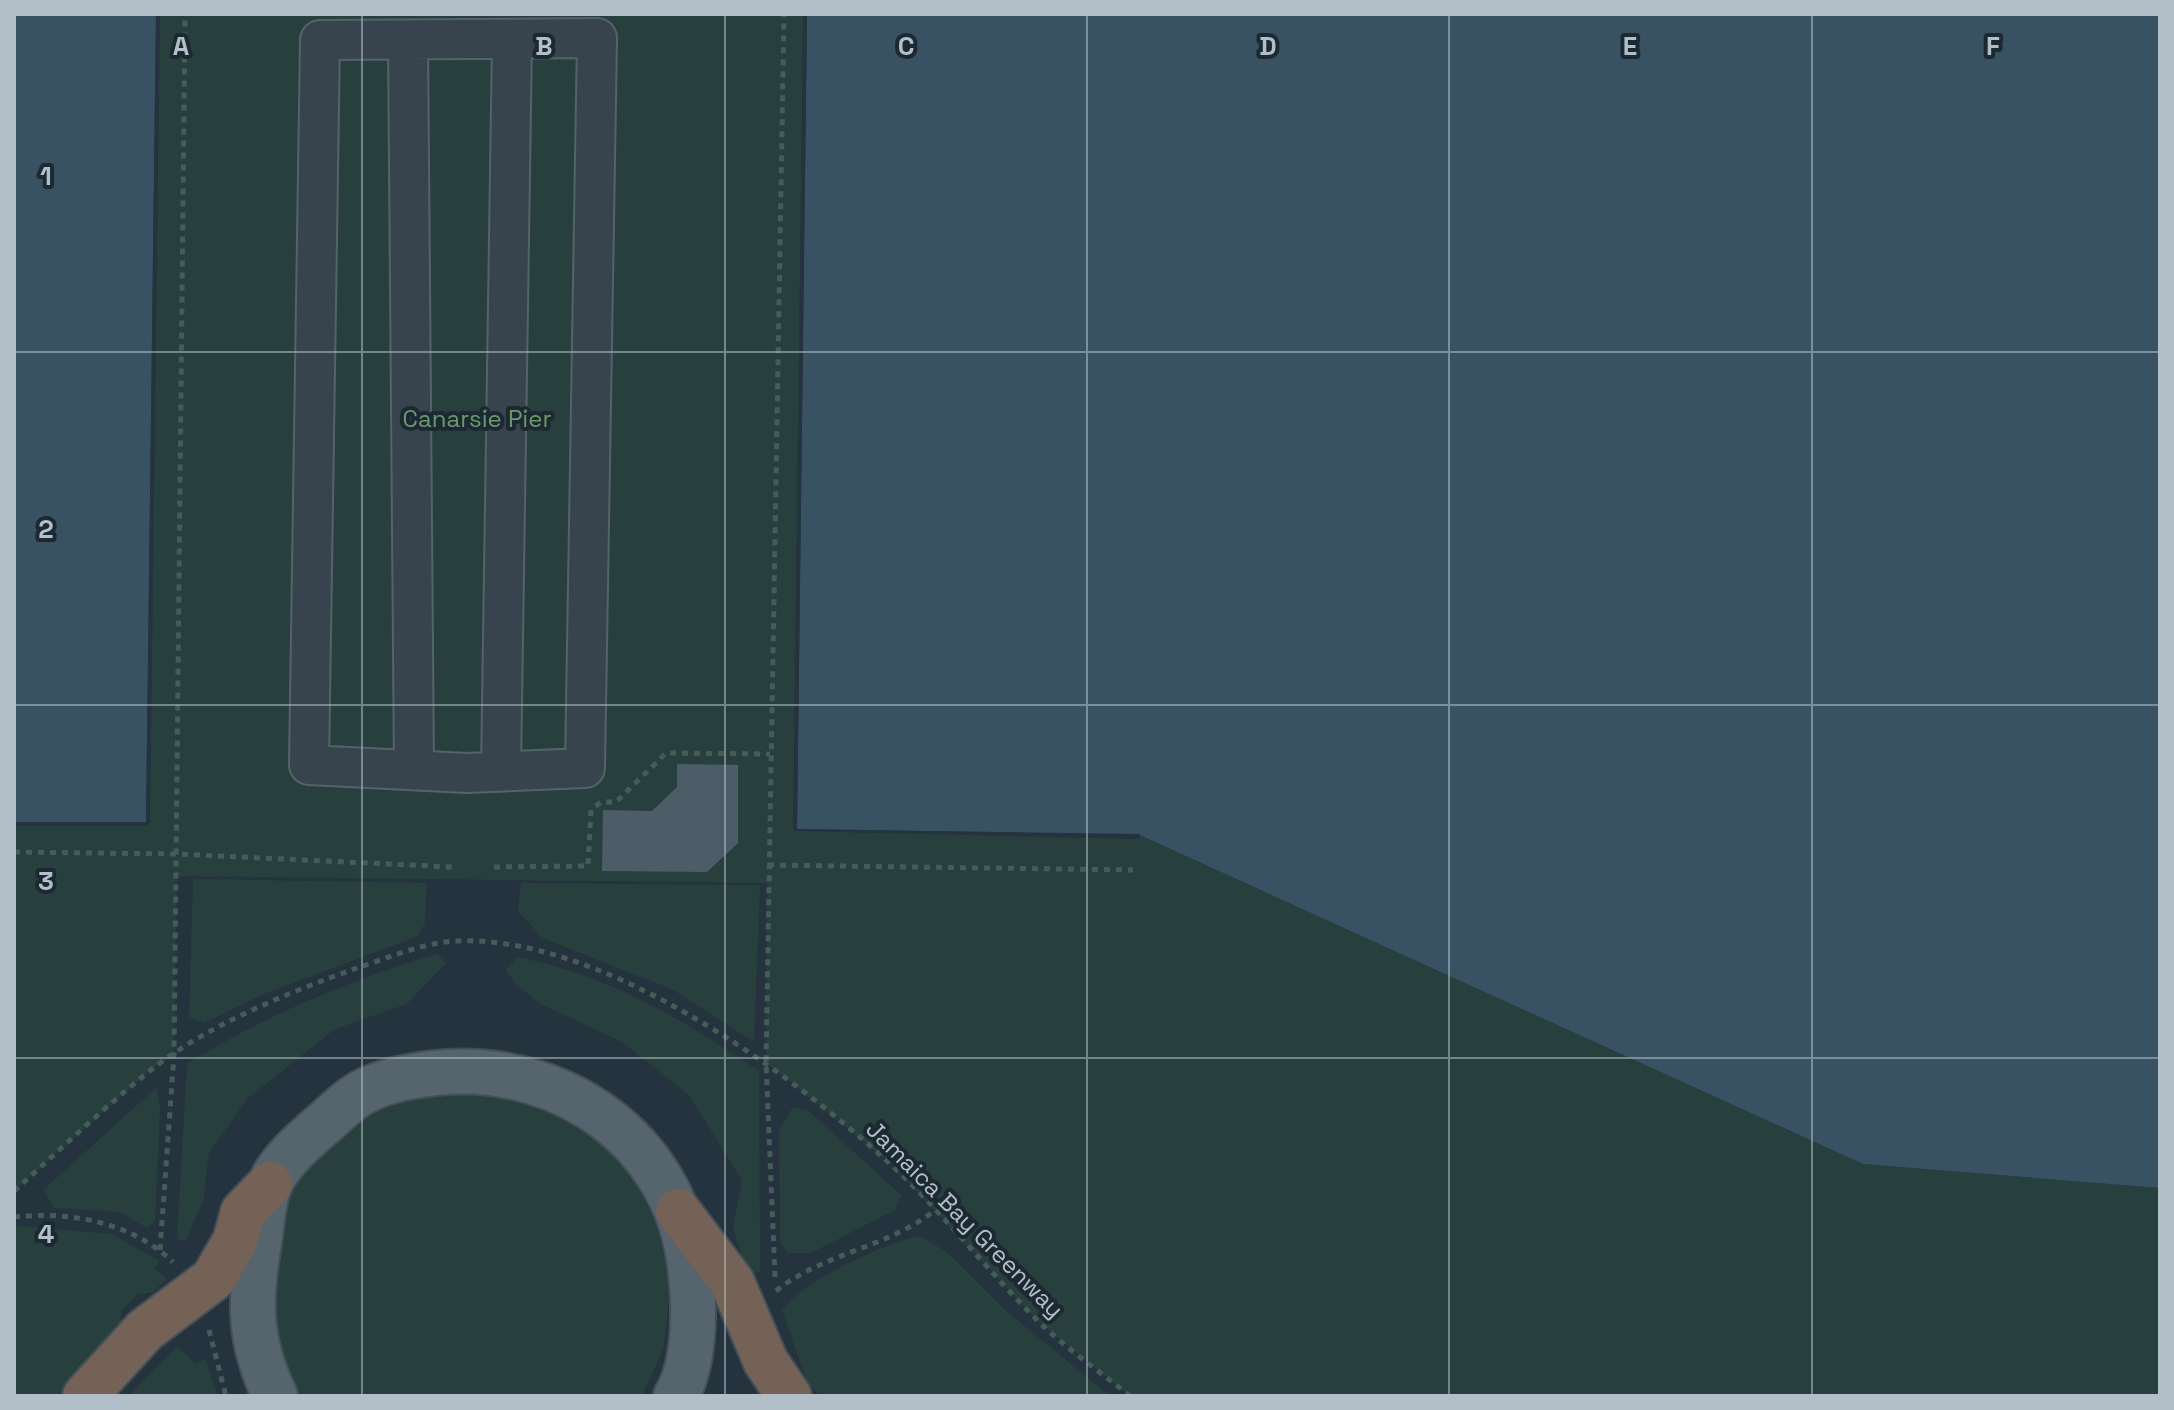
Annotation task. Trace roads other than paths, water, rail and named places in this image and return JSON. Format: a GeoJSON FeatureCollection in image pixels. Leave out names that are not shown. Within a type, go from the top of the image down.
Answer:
{"type":"FeatureCollection","features":[{"type":"Feature","properties":{"kind":"highway"},"geometry":{"type":"LineString","coordinates":[[85,1396],[145,1330],[213,1279],[235,1241],[243,1212],[270,1184]]}},
{"type":"Feature","properties":{"kind":"highway"},"geometry":{"type":"LineString","coordinates":[[678,1211],[732,1282],[766,1362],[789,1396]]}},
{"type":"Feature","properties":{"kind":"main road"},"geometry":{"type":"LineString","coordinates":[[275,1396],[262,1369],[251,1320],[270,1184],[298,1146],[364,1091],[432,1073],[480,1070],[538,1081],[574,1096],[611,1119],[659,1174],[678,1211],[685,1233],[693,1290],[691,1338],[676,1396]]}},
{"type":"Feature","properties":{"kind":"lane"},"geometry":{"type":"LineString","coordinates":[[597,38],[585,768],[501,771],[309,765],[320,40],[512,39],[597,38]]}},
{"type":"Feature","properties":{"kind":"lane"},"geometry":{"type":"LineString","coordinates":[[501,771],[512,39]]}},
{"type":"Feature","properties":{"kind":"lane"},"geometry":{"type":"LineString","coordinates":[[408,40],[414,770]]}},
{"type":"Feature","properties":{"kind":"water"},"geometry":{"type":"Polygon","coordinates":[[[14,14],[156,14],[146,822],[14,822],[14,14]]]}},
{"type":"Feature","properties":{"kind":"water"},"geometry":{"type":"Polygon","coordinates":[[[807,14],[2160,14],[2160,1188],[1863,1164],[1140,835],[797,829],[807,14]]]}},
{"type":"Feature","properties":{"kind":"park label","name":"Canarsie Pier"},"geometry":{"type":"Point","coordinates":[477,418]}}]}
